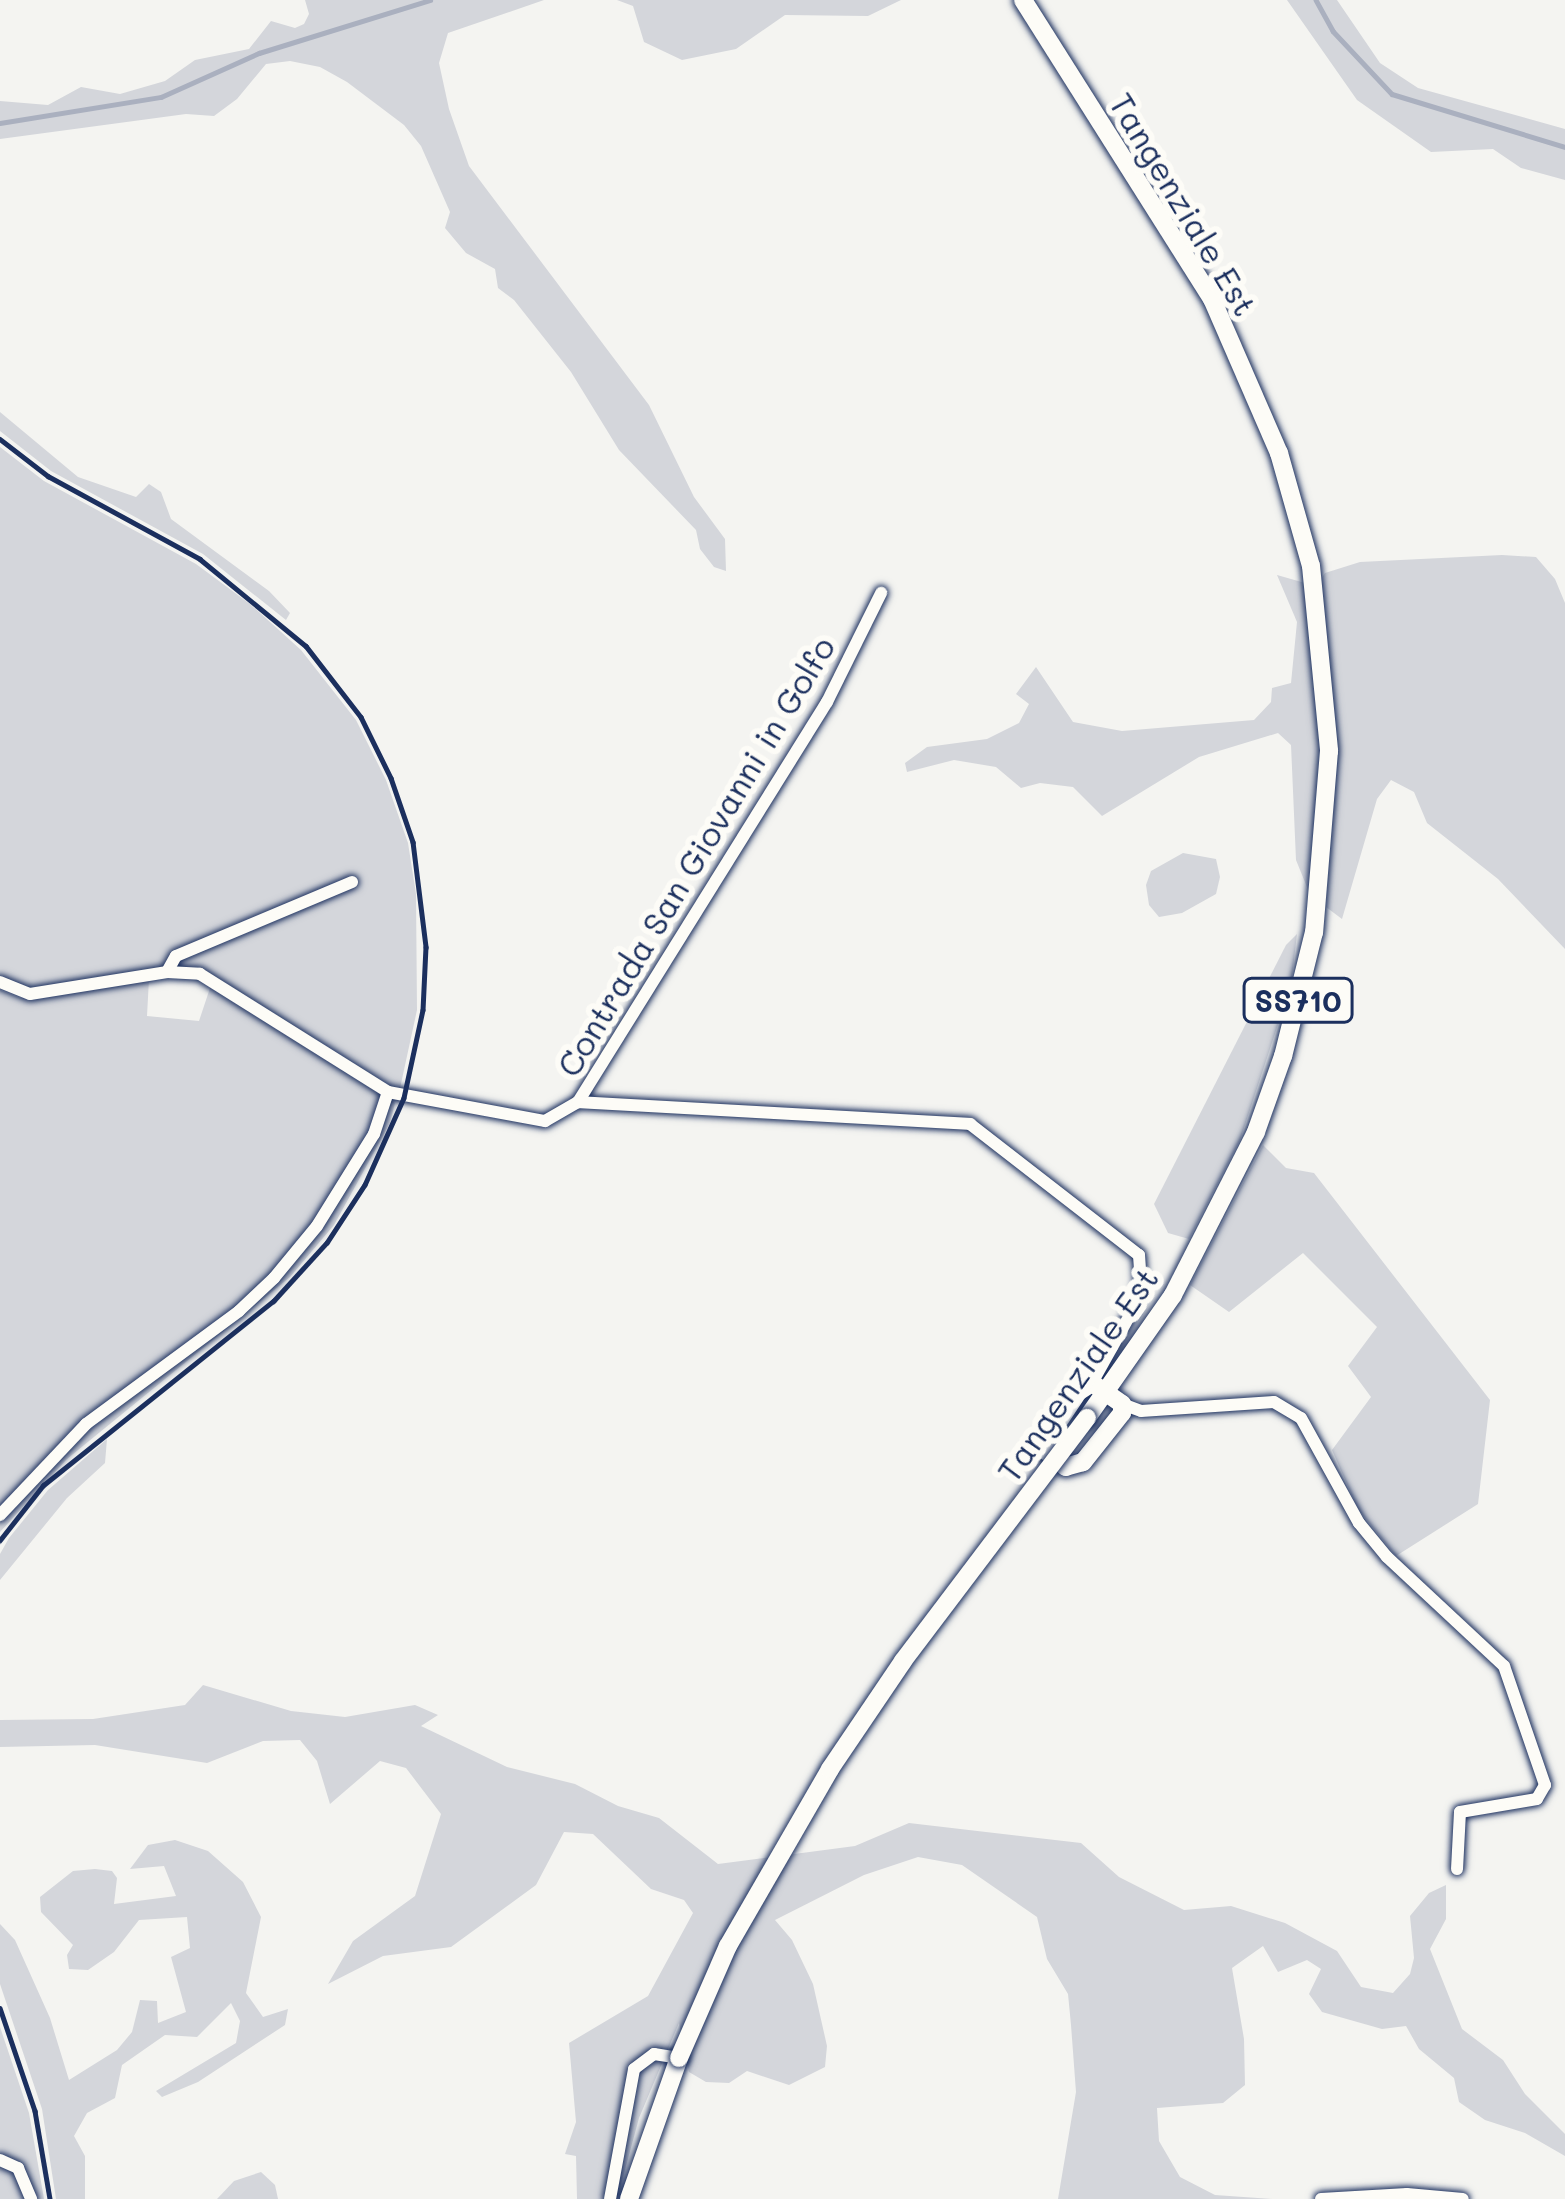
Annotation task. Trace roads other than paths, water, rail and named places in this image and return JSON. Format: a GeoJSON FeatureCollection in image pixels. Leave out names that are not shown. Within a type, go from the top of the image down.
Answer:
{"type":"FeatureCollection","features":[{"type":"Feature","properties":{"kind":"main road","name":"Tangenziale Est"},"geometry":{"type":"LineString","coordinates":[[629,2199],[679,2058],[728,1946],[830,1769],[903,1660],[1088,1418],[1173,1294],[1256,1132],[1303,983],[1326,826],[1324,676],[1311,566],[1279,453],[1212,298],[1023,0]]}},
{"type":"Feature","properties":{"kind":"street","name":"Contrada San Giovanni in Golfo"},"geometry":{"type":"LineString","coordinates":[[0,982],[30,994],[167,972],[200,974],[388,1092],[532,1123],[578,1102],[826,702],[881,593]]}},
{"type":"Feature","properties":{"kind":"street"},"geometry":{"type":"LineString","coordinates":[[167,972],[176,956],[352,881]]}},
{"type":"Feature","properties":{"kind":"street"},"geometry":{"type":"LineString","coordinates":[[0,1515],[86,1424],[238,1311],[274,1278],[317,1226],[363,1152],[388,1092]]}},
{"type":"Feature","properties":{"kind":"street"},"geometry":{"type":"LineString","coordinates":[[578,1102],[970,1124],[1139,1255],[1142,1282],[1107,1392],[1141,1411],[1274,1402],[1301,1418],[1359,1523],[1387,1557],[1504,1666],[1545,1785],[1537,1798],[1460,1813],[1457,1869]]}},
{"type":"Feature","properties":{"kind":"street"},"geometry":{"type":"LineString","coordinates":[[610,2199],[634,2068],[654,2054],[679,2058]]}},
{"type":"Feature","properties":{"kind":"street"},"geometry":{"type":"LineString","coordinates":[[0,2161],[18,2168],[31,2199]]}},
{"type":"Feature","properties":{"kind":"street"},"geometry":{"type":"LineString","coordinates":[[1321,2199],[1407,2194],[1463,2199]]}},
{"type":"Feature","properties":{"kind":"waterway"},"geometry":{"type":"LineString","coordinates":[[0,123],[161,97],[259,53],[430,0]]}},
{"type":"Feature","properties":{"kind":"waterway"},"geometry":{"type":"LineString","coordinates":[[1316,0],[1333,31],[1392,94],[1565,147]]}},
{"type":"Feature","properties":{"kind":"railway"},"geometry":{"type":"LineString","coordinates":[[0,439],[48,476],[200,559],[306,646],[361,717],[391,778],[413,842],[426,947],[423,1010],[404,1098],[365,1185],[327,1243],[274,1301],[44,1485],[0,1541]]}},
{"type":"Feature","properties":{"kind":"railway"},"geometry":{"type":"LineString","coordinates":[[0,2008],[35,2111],[50,2199]]}}]}
